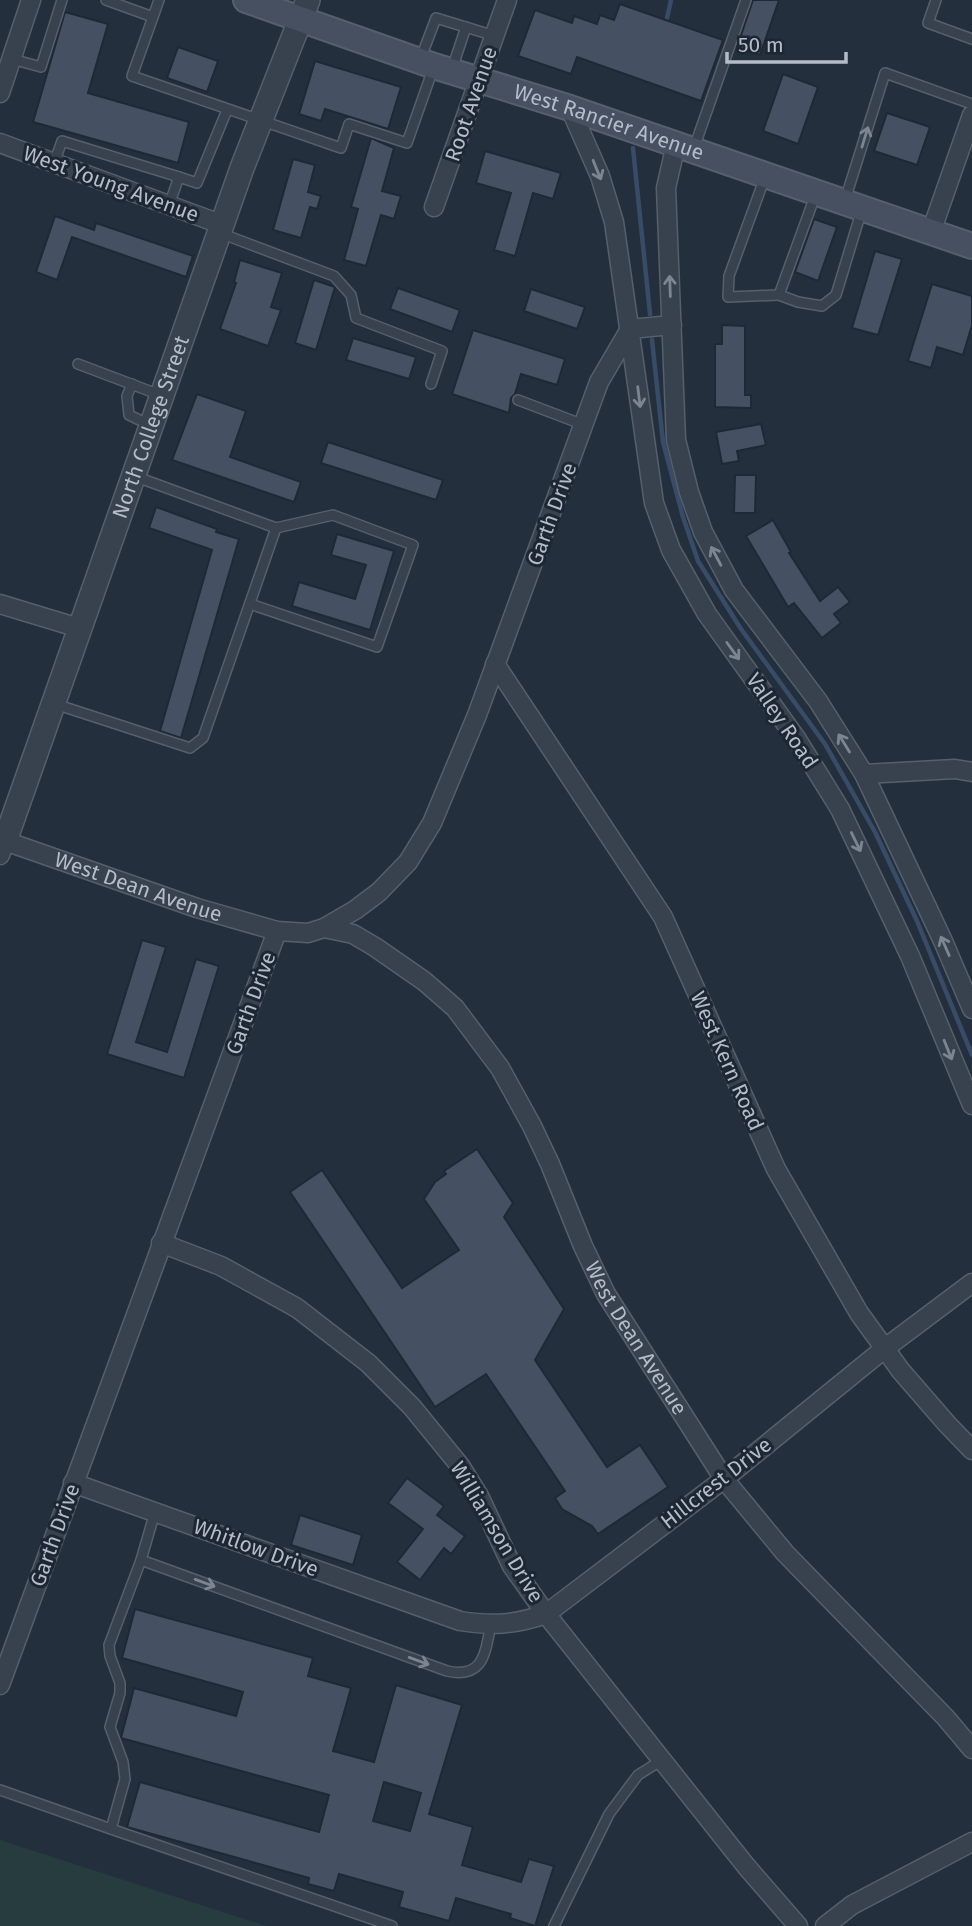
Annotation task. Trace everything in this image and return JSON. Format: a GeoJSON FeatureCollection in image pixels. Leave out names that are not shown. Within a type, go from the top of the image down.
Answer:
{"type":"FeatureCollection","features":[{"type":"Feature","properties":{"kind":"main road","name":"West Rancier Avenue"},"geometry":{"type":"LineString","coordinates":[[246,0],[305,9],[435,66],[570,107],[972,246]]}},
{"type":"Feature","properties":{"kind":"street"},"geometry":{"type":"LineString","coordinates":[[0,93],[31,0]]}},
{"type":"Feature","properties":{"kind":"street","name":"Root Avenue"},"geometry":{"type":"LineString","coordinates":[[434,207],[507,0]]}},
{"type":"Feature","properties":{"kind":"street","name":"North College Street"},"geometry":{"type":"LineString","coordinates":[[2,845],[221,229],[305,9]]}},
{"type":"Feature","properties":{"kind":"street"},"geometry":{"type":"LineString","coordinates":[[570,107],[600,176],[614,222],[631,329],[672,325]]}},
{"type":"Feature","properties":{"kind":"street"},"geometry":{"type":"LineString","coordinates":[[931,232],[970,125]]}},
{"type":"Feature","properties":{"kind":"street","name":"West Young Avenue"},"geometry":{"type":"LineString","coordinates":[[0,143],[169,205],[221,229]]}},
{"type":"Feature","properties":{"kind":"street"},"geometry":{"type":"LineString","coordinates":[[685,147],[666,188],[676,440],[703,532],[734,590],[818,701],[864,774],[972,1009]]}},
{"type":"Feature","properties":{"kind":"street","name":"Garth Drive"},"geometry":{"type":"LineString","coordinates":[[0,1685],[277,932],[308,933],[324,928],[355,910],[379,892],[408,862],[432,823],[477,715],[599,382],[631,329]]}},
{"type":"Feature","properties":{"kind":"street","name":"Valley Road"},"geometry":{"type":"LineString","coordinates":[[631,329],[654,503],[671,550],[707,614],[796,738],[840,809],[910,956],[972,1105]]}},
{"type":"Feature","properties":{"kind":"street"},"geometry":{"type":"LineString","coordinates":[[0,604],[79,628]]}},
{"type":"Feature","properties":{"kind":"street","name":"West Kern Road"},"geometry":{"type":"LineString","coordinates":[[495,664],[663,917],[776,1169],[824,1255],[884,1349],[972,1450]]}},
{"type":"Feature","properties":{"kind":"street"},"geometry":{"type":"LineString","coordinates":[[864,774],[955,769],[972,772]]}},
{"type":"Feature","properties":{"kind":"street","name":"West Dean Avenue"},"geometry":{"type":"LineString","coordinates":[[2,845],[277,932]]}},
{"type":"Feature","properties":{"kind":"street","name":"West Dean Avenue"},"geometry":{"type":"LineString","coordinates":[[324,928],[353,934],[424,981],[455,1008],[500,1068],[550,1164],[583,1246],[606,1294],[724,1479],[785,1553],[946,1718],[972,1749]]}},
{"type":"Feature","properties":{"kind":"street","name":"Williamson Drive"},"geometry":{"type":"LineString","coordinates":[[162,1243],[221,1266],[297,1308],[368,1363],[412,1407],[461,1467],[479,1496],[512,1566],[546,1614],[746,1866],[798,1926]]}},
{"type":"Feature","properties":{"kind":"street","name":"Hillcrest Drive"},"geometry":{"type":"LineString","coordinates":[[439,1614],[460,1621],[491,1624],[520,1623],[546,1614],[724,1479],[884,1349],[972,1283]]}},
{"type":"Feature","properties":{"kind":"street","name":"Whitlow Drive"},"geometry":{"type":"LineString","coordinates":[[73,1483],[439,1614]]}},
{"type":"Feature","properties":{"kind":"street"},"geometry":{"type":"LineString","coordinates":[[825,1926],[852,1905],[972,1842]]}},
{"type":"Feature","properties":{"kind":"lane"},"geometry":{"type":"LineString","coordinates":[[12,59],[41,67],[62,0]]}},
{"type":"Feature","properties":{"kind":"lane"},"geometry":{"type":"LineString","coordinates":[[106,0],[153,17]]}},
{"type":"Feature","properties":{"kind":"lane"},"geometry":{"type":"LineString","coordinates":[[159,0],[132,76],[341,148],[349,124],[407,143],[435,66],[466,27]]}},
{"type":"Feature","properties":{"kind":"lane"},"geometry":{"type":"LineString","coordinates":[[685,147],[746,0]]}},
{"type":"Feature","properties":{"kind":"lane"},"geometry":{"type":"LineString","coordinates":[[936,0],[928,23],[972,39]]}},
{"type":"Feature","properties":{"kind":"lane"},"geometry":{"type":"LineString","coordinates":[[435,66],[436,18],[495,36]]}},
{"type":"Feature","properties":{"kind":"lane"},"geometry":{"type":"LineString","coordinates":[[766,175],[729,276],[728,297],[779,295],[821,306],[836,295],[853,205],[885,73],[972,104]]}},
{"type":"Feature","properties":{"kind":"lane"},"geometry":{"type":"LineString","coordinates":[[54,163],[62,141],[197,183],[227,110]]}},
{"type":"Feature","properties":{"kind":"lane"},"geometry":{"type":"LineString","coordinates":[[169,205],[179,177]]}},
{"type":"Feature","properties":{"kind":"lane"},"geometry":{"type":"LineString","coordinates":[[779,295],[817,192]]}},
{"type":"Feature","properties":{"kind":"lane"},"geometry":{"type":"LineString","coordinates":[[221,229],[334,276],[351,295],[356,318],[442,351],[431,384]]}},
{"type":"Feature","properties":{"kind":"lane"},"geometry":{"type":"LineString","coordinates":[[78,364],[162,396]]}},
{"type":"Feature","properties":{"kind":"lane"},"geometry":{"type":"LineString","coordinates":[[132,384],[127,396],[129,415],[152,425]]}},
{"type":"Feature","properties":{"kind":"lane"},"geometry":{"type":"LineString","coordinates":[[519,400],[584,425]]}},
{"type":"Feature","properties":{"kind":"lane"},"geometry":{"type":"LineString","coordinates":[[134,476],[276,528],[333,515],[413,545],[377,647],[250,604]]}},
{"type":"Feature","properties":{"kind":"lane"},"geometry":{"type":"LineString","coordinates":[[53,704],[190,748],[203,738],[276,528]]}},
{"type":"Feature","properties":{"kind":"lane"},"geometry":{"type":"LineString","coordinates":[[111,1829],[125,1779],[123,1762],[110,1727],[120,1693],[120,1683],[109,1645],[141,1560],[155,1512]]}},
{"type":"Feature","properties":{"kind":"lane"},"geometry":{"type":"LineString","coordinates":[[141,1560],[447,1671],[462,1674],[475,1669],[484,1657],[491,1624]]}},
{"type":"Feature","properties":{"kind":"lane"},"geometry":{"type":"LineString","coordinates":[[554,1926],[609,1814],[638,1775],[662,1760]]}},
{"type":"Feature","properties":{"kind":"lane"},"geometry":{"type":"LineString","coordinates":[[0,1790],[392,1926]]}},
{"type":"Feature","properties":{"kind":"green space"},"geometry":{"type":"Polygon","coordinates":[[[0,1840],[266,1926],[0,1926],[0,1840]]]}},
{"type":"Feature","properties":{"kind":"building"},"geometry":{"type":"Polygon","coordinates":[[[753,0],[779,0],[760,55],[737,47],[753,0]]]}},
{"type":"Feature","properties":{"kind":"building"},"geometry":{"type":"Polygon","coordinates":[[[620,4],[723,40],[701,101],[577,57],[571,74],[518,56],[535,10],[572,23],[574,16],[597,24],[600,15],[614,20],[620,4]]]}},
{"type":"Feature","properties":{"kind":"building"},"geometry":{"type":"Polygon","coordinates":[[[65,12],[108,24],[88,93],[189,122],[178,163],[33,122],[65,12]]]}},
{"type":"Feature","properties":{"kind":"building"},"geometry":{"type":"Polygon","coordinates":[[[178,47],[218,61],[207,92],[167,78],[178,47]]]}},
{"type":"Feature","properties":{"kind":"building"},"geometry":{"type":"Polygon","coordinates":[[[315,61],[401,87],[388,129],[325,109],[321,121],[299,114],[315,61]]]}},
{"type":"Feature","properties":{"kind":"building"},"geometry":{"type":"Polygon","coordinates":[[[783,74],[818,87],[798,144],[763,131],[783,74]]]}},
{"type":"Feature","properties":{"kind":"building"},"geometry":{"type":"Polygon","coordinates":[[[887,113],[930,127],[917,165],[874,151],[887,113]]]}},
{"type":"Feature","properties":{"kind":"building"},"geometry":{"type":"Polygon","coordinates":[[[371,138],[394,148],[382,191],[401,196],[394,219],[381,215],[366,266],[344,260],[358,209],[351,207],[371,138]]]}},
{"type":"Feature","properties":{"kind":"building"},"geometry":{"type":"Polygon","coordinates":[[[485,151],[561,173],[553,199],[533,193],[515,256],[494,250],[511,193],[476,183],[485,151]]]}},
{"type":"Feature","properties":{"kind":"building"},"geometry":{"type":"Polygon","coordinates":[[[293,159],[315,165],[308,192],[321,196],[317,209],[310,207],[301,238],[273,230],[293,159]]]}},
{"type":"Feature","properties":{"kind":"building"},"geometry":{"type":"Polygon","coordinates":[[[55,216],[94,230],[96,223],[193,256],[186,277],[72,237],[57,280],[36,272],[55,216]]]}},
{"type":"Feature","properties":{"kind":"building"},"geometry":{"type":"Polygon","coordinates":[[[814,219],[837,227],[818,281],[795,272],[814,219]]]}},
{"type":"Feature","properties":{"kind":"building"},"geometry":{"type":"Polygon","coordinates":[[[875,251],[902,259],[878,335],[852,328],[875,251]]]}},
{"type":"Feature","properties":{"kind":"building"},"geometry":{"type":"Polygon","coordinates":[[[240,260],[282,273],[271,307],[281,310],[268,346],[220,329],[236,283],[234,282],[240,260]]]}},
{"type":"Feature","properties":{"kind":"building"},"geometry":{"type":"Polygon","coordinates":[[[314,280],[335,287],[316,350],[295,343],[314,280]]]}},
{"type":"Feature","properties":{"kind":"building"},"geometry":{"type":"Polygon","coordinates":[[[932,284],[972,296],[972,325],[963,355],[937,347],[931,368],[908,361],[932,284]]]}},
{"type":"Feature","properties":{"kind":"building"},"geometry":{"type":"Polygon","coordinates":[[[398,288],[460,310],[452,332],[390,309],[398,288]]]}},
{"type":"Feature","properties":{"kind":"building"},"geometry":{"type":"Polygon","coordinates":[[[531,289],[585,307],[577,329],[524,311],[531,289]]]}},
{"type":"Feature","properties":{"kind":"building"},"geometry":{"type":"Polygon","coordinates":[[[722,325],[745,326],[745,395],[751,395],[751,408],[715,407],[715,344],[722,344],[722,325]]]}},
{"type":"Feature","properties":{"kind":"building"},"geometry":{"type":"Polygon","coordinates":[[[473,330],[565,359],[557,385],[521,374],[515,394],[511,398],[509,413],[452,394],[473,330]]]}},
{"type":"Feature","properties":{"kind":"building"},"geometry":{"type":"Polygon","coordinates":[[[353,338],[416,357],[409,379],[346,360],[353,338]]]}},
{"type":"Feature","properties":{"kind":"building"},"geometry":{"type":"Polygon","coordinates":[[[197,394],[246,411],[230,457],[301,482],[294,502],[172,460],[197,394]]]}},
{"type":"Feature","properties":{"kind":"building"},"geometry":{"type":"Polygon","coordinates":[[[761,424],[766,445],[737,451],[739,461],[722,464],[716,432],[761,424]]]}},
{"type":"Feature","properties":{"kind":"building"},"geometry":{"type":"Polygon","coordinates":[[[328,442],[443,480],[436,500],[321,463],[328,442]]]}},
{"type":"Feature","properties":{"kind":"building"},"geometry":{"type":"Polygon","coordinates":[[[735,475],[756,475],[755,513],[734,513],[735,475]]]}},
{"type":"Feature","properties":{"kind":"building"},"geometry":{"type":"Polygon","coordinates":[[[156,507],[239,539],[181,738],[160,731],[212,550],[149,528],[156,507]]]}},
{"type":"Feature","properties":{"kind":"building"},"geometry":{"type":"Polygon","coordinates":[[[773,520],[791,552],[789,553],[820,601],[838,587],[850,602],[834,614],[841,623],[822,638],[794,603],[788,607],[746,536],[773,520]]]}},
{"type":"Feature","properties":{"kind":"building"},"geometry":{"type":"Polygon","coordinates":[[[337,534],[394,551],[370,630],[292,606],[299,582],[355,599],[366,565],[331,555],[337,534]]]}},
{"type":"Feature","properties":{"kind":"building"},"geometry":{"type":"Polygon","coordinates":[[[142,940],[166,947],[136,1042],[167,1052],[196,959],[219,966],[184,1078],[107,1054],[142,940]]]}},
{"type":"Feature","properties":{"kind":"building"},"geometry":{"type":"Polygon","coordinates":[[[477,1149],[513,1203],[504,1217],[564,1309],[535,1360],[607,1467],[640,1445],[668,1487],[598,1534],[592,1526],[562,1509],[555,1498],[565,1491],[486,1374],[435,1407],[290,1192],[322,1170],[402,1288],[459,1250],[424,1199],[435,1182],[446,1174],[444,1171],[477,1149]]]}},
{"type":"Feature","properties":{"kind":"building"},"geometry":{"type":"Polygon","coordinates":[[[407,1478],[444,1506],[437,1515],[465,1536],[451,1554],[444,1548],[420,1580],[397,1562],[423,1529],[388,1503],[407,1478]]]}},
{"type":"Feature","properties":{"kind":"building"},"geometry":{"type":"Polygon","coordinates":[[[300,1515],[362,1535],[353,1565],[291,1545],[300,1515]]]}},
{"type":"Feature","properties":{"kind":"building"},"geometry":{"type":"Polygon","coordinates":[[[135,1609],[313,1658],[308,1676],[351,1688],[333,1751],[374,1762],[396,1685],[462,1705],[429,1814],[473,1827],[462,1865],[521,1882],[529,1859],[554,1866],[535,1926],[510,1918],[511,1914],[456,1898],[449,1921],[399,1907],[403,1892],[339,1874],[334,1891],[308,1884],[309,1878],[127,1827],[140,1782],[319,1832],[329,1795],[121,1738],[134,1688],[236,1716],[243,1692],[122,1658],[135,1609]],[[384,1782],[373,1821],[410,1831],[421,1793],[384,1782]]]}},
{"type":"Feature","properties":{"kind":"waterway"},"geometry":{"type":"LineString","coordinates":[[667,18],[671,0]]}},
{"type":"Feature","properties":{"kind":"waterway"},"geometry":{"type":"LineString","coordinates":[[633,148],[650,314]]}},
{"type":"Feature","properties":{"kind":"waterway"},"geometry":{"type":"LineString","coordinates":[[652,340],[663,442],[698,561],[741,629],[825,744],[875,832],[917,921],[972,1055]]}}]}
